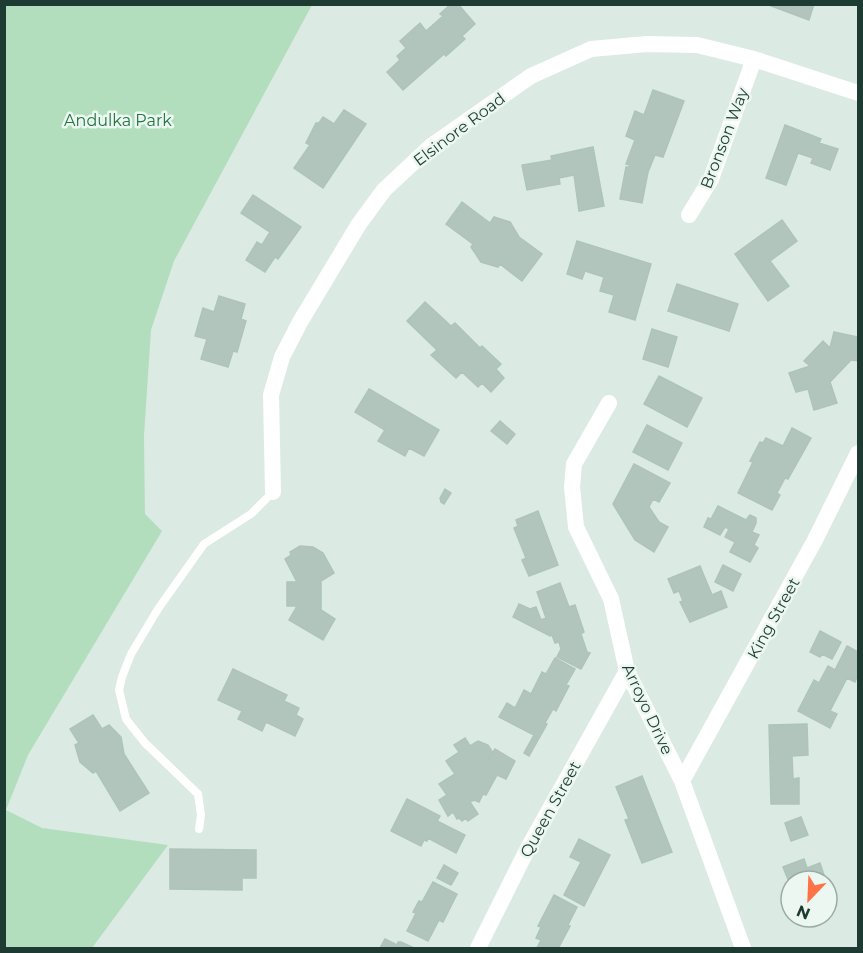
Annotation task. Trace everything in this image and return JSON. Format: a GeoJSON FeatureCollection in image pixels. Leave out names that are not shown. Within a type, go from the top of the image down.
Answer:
{"type":"FeatureCollection","features":[{"type":"Feature","properties":{"kind":"street","name":"Elsinore Road"},"geometry":{"type":"LineString","coordinates":[[273,492],[271,394],[282,357],[300,322],[359,224],[384,189],[431,146],[531,76],[591,50],[647,44],[697,45],[754,59],[858,93]]}},
{"type":"Feature","properties":{"kind":"street","name":"Bronson Way"},"geometry":{"type":"LineString","coordinates":[[689,215],[711,179],[754,59]]}},
{"type":"Feature","properties":{"kind":"street","name":"Arroyo Drive"},"geometry":{"type":"LineString","coordinates":[[609,403],[574,464],[572,488],[576,527],[611,599],[627,671],[682,781],[743,948]]}},
{"type":"Feature","properties":{"kind":"street","name":"King Street"},"geometry":{"type":"LineString","coordinates":[[682,781],[815,540],[858,453]]}},
{"type":"Feature","properties":{"kind":"street","name":"Queen Street"},"geometry":{"type":"LineString","coordinates":[[478,948],[528,848],[627,671]]}},
{"type":"Feature","properties":{"kind":"lane"},"geometry":{"type":"LineString","coordinates":[[199,829],[201,814],[198,794],[145,743],[126,719],[119,690],[122,676],[131,654],[158,609],[204,544],[250,514],[273,492]]}},
{"type":"Feature","properties":{"kind":"green space","name":"Andulka Park"},"geometry":{"type":"Polygon","coordinates":[[[5,4],[312,5],[174,261],[151,330],[144,436],[145,514],[162,531],[28,755],[6,810],[42,828],[168,845],[92,948],[5,948],[5,4]]]}},
{"type":"Feature","properties":{"kind":"building"},"geometry":{"type":"Polygon","coordinates":[[[451,4],[458,4],[475,24],[462,36],[465,39],[403,90],[387,72],[400,60],[397,56],[406,48],[400,41],[420,23],[426,31],[443,16],[440,14],[451,4]]]}},
{"type":"Feature","properties":{"kind":"building"},"geometry":{"type":"Polygon","coordinates":[[[766,4],[814,4],[809,20],[766,4]]]}},
{"type":"Feature","properties":{"kind":"building"},"geometry":{"type":"Polygon","coordinates":[[[653,90],[684,101],[663,157],[655,155],[648,172],[642,203],[620,199],[626,167],[630,165],[626,164],[635,140],[626,136],[635,111],[644,115],[653,90]]]}},
{"type":"Feature","properties":{"kind":"building"},"geometry":{"type":"Polygon","coordinates":[[[344,110],[366,124],[323,188],[294,168],[310,145],[306,143],[316,123],[319,123],[323,117],[334,124],[344,110]]]}},
{"type":"Feature","properties":{"kind":"building"},"geometry":{"type":"Polygon","coordinates":[[[785,125],[821,139],[819,143],[838,149],[830,170],[811,163],[813,158],[798,153],[786,185],[766,178],[785,125]]]}},
{"type":"Feature","properties":{"kind":"building"},"geometry":{"type":"Polygon","coordinates":[[[593,147],[604,206],[579,211],[574,175],[559,178],[560,184],[527,190],[522,165],[552,160],[551,156],[593,147]]]}},
{"type":"Feature","properties":{"kind":"building"},"geometry":{"type":"Polygon","coordinates":[[[253,195],[301,227],[278,259],[275,257],[265,272],[246,260],[257,242],[262,245],[270,232],[241,213],[253,195]]]}},
{"type":"Feature","properties":{"kind":"building"},"geometry":{"type":"Polygon","coordinates":[[[462,202],[490,223],[494,217],[510,222],[519,237],[542,254],[522,281],[500,264],[498,267],[481,262],[471,247],[473,244],[446,224],[462,202]]]}},
{"type":"Feature","properties":{"kind":"building"},"geometry":{"type":"Polygon","coordinates":[[[782,220],[797,241],[770,261],[789,286],[768,301],[735,254],[782,220]]]}},
{"type":"Feature","properties":{"kind":"building"},"geometry":{"type":"Polygon","coordinates":[[[577,241],[651,264],[635,320],[609,312],[614,295],[600,291],[604,277],[585,271],[582,279],[567,274],[577,241]]]}},
{"type":"Feature","properties":{"kind":"building"},"geometry":{"type":"Polygon","coordinates":[[[677,284],[738,304],[729,331],[668,311],[677,284]]]}},
{"type":"Feature","properties":{"kind":"building"},"geometry":{"type":"Polygon","coordinates":[[[219,296],[245,304],[241,319],[246,321],[237,352],[233,351],[228,367],[201,359],[207,339],[195,336],[203,308],[214,312],[219,296]]]}},
{"type":"Feature","properties":{"kind":"building"},"geometry":{"type":"Polygon","coordinates":[[[425,302],[451,326],[455,323],[480,348],[482,346],[501,364],[496,369],[504,378],[491,392],[482,383],[478,387],[462,372],[456,378],[431,355],[437,350],[407,321],[425,302]]]}},
{"type":"Feature","properties":{"kind":"building"},"geometry":{"type":"Polygon","coordinates":[[[652,329],[677,337],[668,367],[643,359],[652,329]]]}},
{"type":"Feature","properties":{"kind":"building"},"geometry":{"type":"Polygon","coordinates":[[[834,332],[858,337],[858,361],[851,360],[830,382],[837,403],[814,410],[808,389],[796,392],[789,373],[810,366],[804,361],[823,341],[830,348],[834,332]]]}},
{"type":"Feature","properties":{"kind":"building"},"geometry":{"type":"Polygon","coordinates":[[[659,376],[702,398],[687,427],[644,404],[659,376]]]}},
{"type":"Feature","properties":{"kind":"building"},"geometry":{"type":"Polygon","coordinates":[[[369,389],[439,430],[424,456],[409,448],[405,456],[378,441],[385,430],[355,412],[369,389]]]}},
{"type":"Feature","properties":{"kind":"building"},"geometry":{"type":"Polygon","coordinates":[[[500,421],[515,434],[507,444],[491,431],[500,421]]]}},
{"type":"Feature","properties":{"kind":"building"},"geometry":{"type":"Polygon","coordinates":[[[647,425],[682,443],[668,470],[633,452],[647,425]]]}},
{"type":"Feature","properties":{"kind":"building"},"geometry":{"type":"Polygon","coordinates":[[[792,428],[811,438],[788,479],[785,478],[772,510],[738,493],[760,442],[763,443],[766,438],[783,446],[792,428]]]}},
{"type":"Feature","properties":{"kind":"building"},"geometry":{"type":"Polygon","coordinates":[[[634,464],[670,483],[659,502],[653,499],[649,507],[659,522],[668,527],[654,552],[635,540],[613,504],[634,464]]]}},
{"type":"Feature","properties":{"kind":"building"},"geometry":{"type":"Polygon","coordinates":[[[445,489],[451,493],[444,504],[440,498],[445,489]]]}},
{"type":"Feature","properties":{"kind":"building"},"geometry":{"type":"Polygon","coordinates":[[[718,506],[746,520],[750,515],[756,518],[752,532],[759,535],[754,545],[758,548],[750,562],[730,552],[735,542],[725,537],[729,529],[725,527],[720,535],[704,527],[718,506]]]}},
{"type":"Feature","properties":{"kind":"building"},"geometry":{"type":"Polygon","coordinates":[[[538,511],[558,565],[529,576],[522,560],[526,558],[514,528],[518,526],[516,520],[538,511]]]}},
{"type":"Feature","properties":{"kind":"building"},"geometry":{"type":"Polygon","coordinates":[[[300,546],[313,547],[323,553],[334,573],[321,581],[321,610],[335,619],[323,640],[289,620],[297,606],[287,606],[287,582],[297,582],[285,559],[291,555],[290,552],[300,546]]]}},
{"type":"Feature","properties":{"kind":"building"},"geometry":{"type":"Polygon","coordinates":[[[723,565],[741,574],[733,591],[715,582],[723,565]]]}},
{"type":"Feature","properties":{"kind":"building"},"geometry":{"type":"Polygon","coordinates":[[[700,566],[712,595],[721,591],[727,607],[690,622],[680,602],[683,601],[679,591],[674,593],[668,579],[700,566]]]}},
{"type":"Feature","properties":{"kind":"building"},"geometry":{"type":"Polygon","coordinates":[[[560,583],[569,607],[575,605],[584,632],[581,634],[587,652],[590,653],[581,669],[557,657],[561,649],[559,642],[555,643],[552,635],[513,617],[519,604],[530,609],[536,607],[541,620],[546,618],[537,592],[560,583]]]}},
{"type":"Feature","properties":{"kind":"building"},"geometry":{"type":"Polygon","coordinates":[[[820,631],[841,642],[832,659],[810,652],[820,631]]]}},
{"type":"Feature","properties":{"kind":"building"},"geometry":{"type":"Polygon","coordinates":[[[847,646],[858,652],[858,674],[855,682],[847,678],[830,711],[837,714],[830,728],[798,711],[814,680],[819,683],[828,666],[835,670],[847,646]]]}},
{"type":"Feature","properties":{"kind":"building"},"geometry":{"type":"Polygon","coordinates":[[[555,658],[575,669],[556,711],[553,709],[529,756],[524,753],[534,735],[499,717],[507,703],[515,708],[524,690],[531,694],[542,672],[546,674],[555,658]]]}},
{"type":"Feature","properties":{"kind":"building"},"geometry":{"type":"Polygon","coordinates":[[[233,669],[287,695],[284,701],[299,708],[296,715],[303,719],[295,736],[266,722],[262,731],[238,719],[242,711],[218,700],[233,669]]]}},
{"type":"Feature","properties":{"kind":"building"},"geometry":{"type":"Polygon","coordinates":[[[93,715],[102,729],[109,725],[121,737],[124,754],[149,793],[120,811],[96,771],[93,773],[80,762],[75,745],[79,743],[70,729],[93,715]]]}},
{"type":"Feature","properties":{"kind":"building"},"geometry":{"type":"Polygon","coordinates":[[[807,724],[808,755],[792,756],[793,779],[799,778],[799,804],[771,804],[769,725],[807,724]]]}},
{"type":"Feature","properties":{"kind":"building"},"geometry":{"type":"Polygon","coordinates":[[[465,738],[470,746],[478,741],[488,745],[493,753],[495,749],[515,761],[506,779],[497,775],[486,795],[483,794],[479,802],[474,800],[470,802],[478,814],[468,821],[466,818],[462,821],[457,819],[453,812],[448,816],[439,800],[447,795],[439,784],[455,774],[446,761],[459,752],[454,745],[465,738]]]}},
{"type":"Feature","properties":{"kind":"building"},"geometry":{"type":"Polygon","coordinates":[[[642,776],[672,852],[642,863],[625,820],[629,819],[616,787],[642,776]]]}},
{"type":"Feature","properties":{"kind":"building"},"geometry":{"type":"Polygon","coordinates":[[[407,799],[440,816],[437,821],[465,835],[456,853],[428,838],[421,846],[391,831],[407,799]]]}},
{"type":"Feature","properties":{"kind":"building"},"geometry":{"type":"Polygon","coordinates":[[[801,817],[808,835],[791,841],[785,823],[801,817]]]}},
{"type":"Feature","properties":{"kind":"building"},"geometry":{"type":"Polygon","coordinates":[[[579,839],[610,855],[584,906],[564,895],[581,862],[570,857],[579,839]]]}},
{"type":"Feature","properties":{"kind":"building"},"geometry":{"type":"Polygon","coordinates":[[[170,849],[256,850],[256,878],[242,878],[242,890],[170,889],[170,849]]]}},
{"type":"Feature","properties":{"kind":"building"},"geometry":{"type":"Polygon","coordinates":[[[804,859],[807,868],[820,863],[822,869],[784,869],[783,867],[804,859]]]}},
{"type":"Feature","properties":{"kind":"building"},"geometry":{"type":"Polygon","coordinates":[[[444,865],[458,873],[451,885],[437,878],[444,865]]]}},
{"type":"Feature","properties":{"kind":"building"},"geometry":{"type":"Polygon","coordinates":[[[433,882],[457,894],[443,922],[439,920],[428,941],[407,931],[416,913],[413,912],[419,901],[422,902],[433,882]]]}},
{"type":"Feature","properties":{"kind":"building"},"geometry":{"type":"Polygon","coordinates":[[[554,895],[577,907],[559,947],[562,948],[537,948],[541,940],[536,938],[541,927],[538,926],[554,895]]]}},
{"type":"Feature","properties":{"kind":"building"},"geometry":{"type":"Polygon","coordinates":[[[385,939],[397,945],[401,942],[414,948],[380,948],[385,939]]]}}]}
